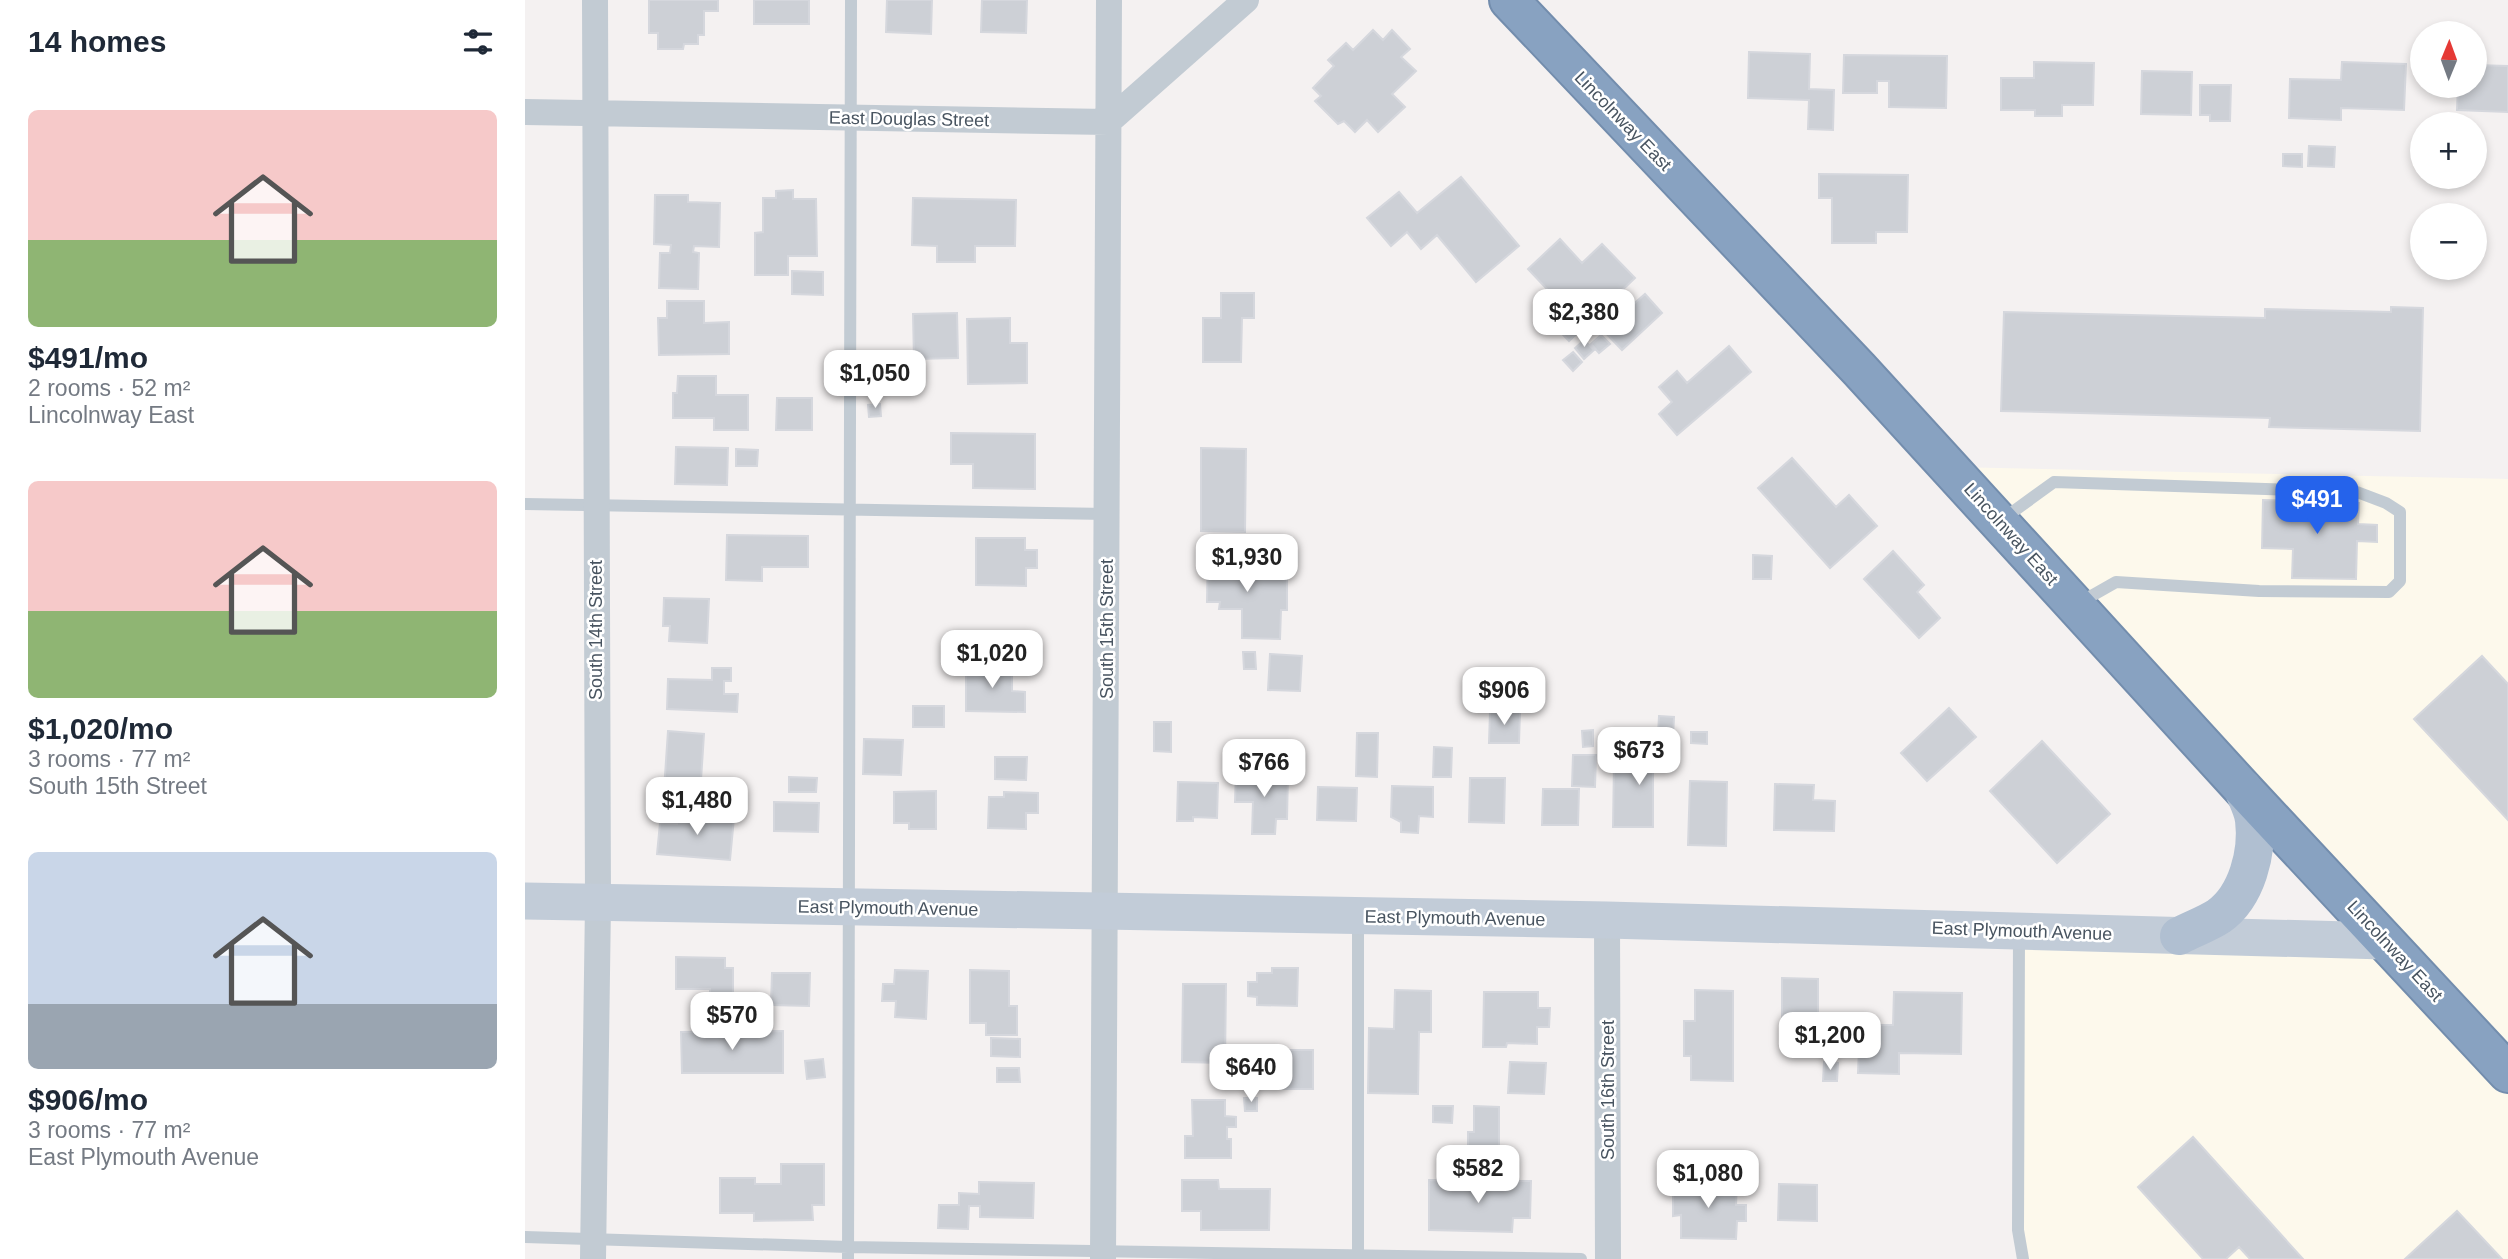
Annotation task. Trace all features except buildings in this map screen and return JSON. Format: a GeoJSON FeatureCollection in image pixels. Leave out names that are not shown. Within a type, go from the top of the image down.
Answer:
{"type":"FeatureCollection","features":[{"type":"Feature","properties":{"kind":"highway","name":"Lincolnway East"},"geometry":{"type":"LineString","coordinates":[[1509,0],[1859,369],[2243,789],[2508,1073]]}},
{"type":"Feature","properties":{"kind":"main road"},"geometry":{"type":"LineString","coordinates":[[2179,936],[2221,915],[2238,894],[2248,873],[2255,844],[2254,817],[2243,789]]}},
{"type":"Feature","properties":{"kind":"main road","name":"East Plymouth Avenue"},"geometry":{"type":"LineString","coordinates":[[525,901],[1607,920],[2385,941]]}},
{"type":"Feature","properties":{"kind":"street","name":"South 14th Street"},"geometry":{"type":"LineString","coordinates":[[593,1249],[598,903],[595,0]]}},
{"type":"Feature","properties":{"kind":"street","name":"South 15th Street"},"geometry":{"type":"LineString","coordinates":[[1103,1254],[1109,0]]}},
{"type":"Feature","properties":{"kind":"street"},"geometry":{"type":"LineString","coordinates":[[1108,122],[1246,0]]}},
{"type":"Feature","properties":{"kind":"street","name":"East Douglas Street"},"geometry":{"type":"LineString","coordinates":[[525,112],[1108,122]]}},
{"type":"Feature","properties":{"kind":"street","name":"South 16th Street"},"geometry":{"type":"LineString","coordinates":[[1607,920],[1608,1259]]}},
{"type":"Feature","properties":{"kind":"lane"},"geometry":{"type":"LineString","coordinates":[[848,1253],[851,0]]}},
{"type":"Feature","properties":{"kind":"lane"},"geometry":{"type":"LineString","coordinates":[[1999,522],[2054,482],[2357,492],[2386,503],[2400,512],[2400,581],[2389,592],[2259,591],[2116,582],[2075,605]]}},
{"type":"Feature","properties":{"kind":"lane"},"geometry":{"type":"LineString","coordinates":[[525,503],[1108,514]]}},
{"type":"Feature","properties":{"kind":"lane"},"geometry":{"type":"LineString","coordinates":[[1358,916],[1358,1257]]}},
{"type":"Feature","properties":{"kind":"lane"},"geometry":{"type":"LineString","coordinates":[[2019,931],[2018,1230],[2023,1259]]}},
{"type":"Feature","properties":{"kind":"lane"},"geometry":{"type":"LineString","coordinates":[[525,1237],[593,1249],[1581,1259]]}},
{"type":"Feature","properties":{"kind":"shaded area"},"geometry":{"type":"Polygon","coordinates":[[[1951,467],[2508,479],[2508,1259],[2026,1259],[2021,1229],[2021,933],[2386,941],[1951,467]]]}}]}
